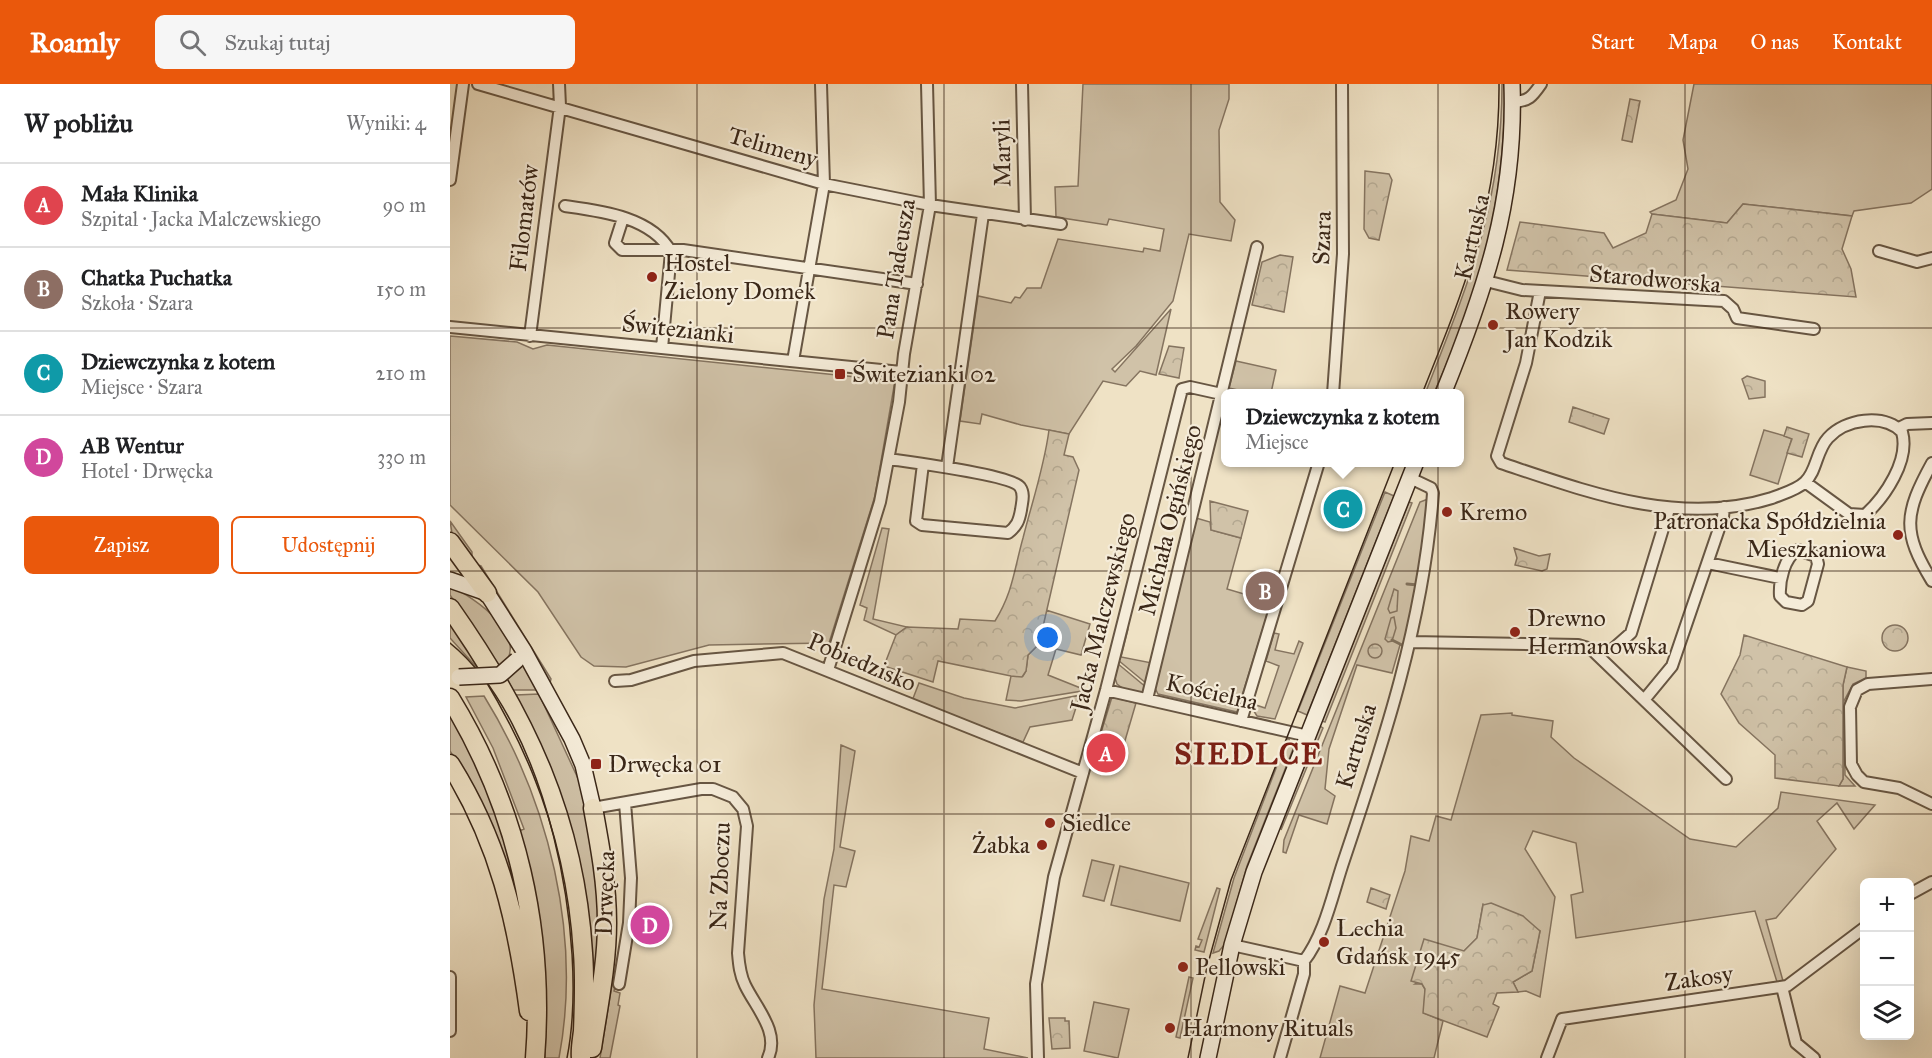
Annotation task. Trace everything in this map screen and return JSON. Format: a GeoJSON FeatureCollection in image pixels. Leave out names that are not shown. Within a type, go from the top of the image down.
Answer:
{"type":"FeatureCollection","features":[{"type":"Feature","properties":{"kind":"main road","name":"Kartuska"},"geometry":{"type":"LineString","coordinates":[[1445,389],[1486,280],[1508,180],[1512,84]]}},
{"type":"Feature","properties":{"kind":"main road","name":"Kartuska"},"geometry":{"type":"LineString","coordinates":[[1208,1058],[1232,945],[1261,852],[1414,467]]}},
{"type":"Feature","properties":{"kind":"main road"},"geometry":{"type":"LineString","coordinates":[[450,542],[572,739],[583,765],[593,808],[606,887],[607,925],[604,971],[589,1058]]}},
{"type":"Feature","properties":{"kind":"main road"},"geometry":{"type":"LineString","coordinates":[[450,580],[481,590]]}},
{"type":"Feature","properties":{"kind":"main road"},"geometry":{"type":"LineString","coordinates":[[450,608],[487,660],[511,701],[531,742],[559,816],[574,878],[581,924],[584,990],[581,1058]]}},
{"type":"Feature","properties":{"kind":"main road"},"geometry":{"type":"LineString","coordinates":[[454,677],[500,675],[520,656]]}},
{"type":"Feature","properties":{"kind":"main road"},"geometry":{"type":"LineString","coordinates":[[450,698],[483,759],[512,833],[524,880],[537,967],[539,1008],[535,1058]]}},
{"type":"Feature","properties":{"kind":"main road"},"geometry":{"type":"LineString","coordinates":[[450,764],[491,845],[510,899],[521,955],[535,1058]]}},
{"type":"Feature","properties":{"kind":"street"},"geometry":{"type":"LineString","coordinates":[[450,180],[463,84]]}},
{"type":"Feature","properties":{"kind":"street","name":"Telimeny"},"geometry":{"type":"LineString","coordinates":[[478,84],[824,184],[983,214],[1061,224]]}},
{"type":"Feature","properties":{"kind":"street","name":"Filomatów"},"geometry":{"type":"LineString","coordinates":[[530,336],[560,106],[559,84]]}},
{"type":"Feature","properties":{"kind":"street"},"geometry":{"type":"LineString","coordinates":[[793,361],[824,184],[821,84]]}},
{"type":"Feature","properties":{"kind":"street","name":"Pana Tadeusza"},"geometry":{"type":"LineString","coordinates":[[828,670],[880,502],[889,459],[901,372],[930,205],[927,84]]}},
{"type":"Feature","properties":{"kind":"street","name":"Maryli"},"geometry":{"type":"LineString","coordinates":[[1022,84],[1025,220]]}},
{"type":"Feature","properties":{"kind":"street","name":"Szara"},"geometry":{"type":"LineString","coordinates":[[1333,389],[1343,254],[1342,84]]}},
{"type":"Feature","properties":{"kind":"street"},"geometry":{"type":"LineString","coordinates":[[1513,102],[1532,98],[1540,84]]}},
{"type":"Feature","properties":{"kind":"street"},"geometry":{"type":"LineString","coordinates":[[565,206],[607,212],[648,230],[665,242],[671,252],[662,348]]}},
{"type":"Feature","properties":{"kind":"street"},"geometry":{"type":"LineString","coordinates":[[947,467],[983,214]]}},
{"type":"Feature","properties":{"kind":"street"},"geometry":{"type":"LineString","coordinates":[[623,218],[615,243],[616,247],[622,250],[671,252],[683,250],[917,284]]}},
{"type":"Feature","properties":{"kind":"street","name":"Michała Ogińskiego"},"geometry":{"type":"LineString","coordinates":[[1225,389],[1257,247]]}},
{"type":"Feature","properties":{"kind":"street"},"geometry":{"type":"LineString","coordinates":[[1879,251],[1917,262],[1932,258]]}},
{"type":"Feature","properties":{"kind":"street","name":"Starodworska"},"geometry":{"type":"LineString","coordinates":[[1486,280],[1540,291],[1724,301],[1733,309],[1737,318],[1814,329]]}},
{"type":"Feature","properties":{"kind":"street"},"geometry":{"type":"LineString","coordinates":[[1540,291],[1526,363],[1497,456],[1501,463],[1612,498],[1669,509],[1724,507],[1771,498],[1805,482],[1828,438],[1841,428],[1868,420],[1888,422],[1899,428],[1905,441],[1901,459],[1886,489],[1865,515],[1849,514],[1805,482]]}},
{"type":"Feature","properties":{"kind":"street","name":"Świtezianki"},"geometry":{"type":"LineString","coordinates":[[450,327],[901,372]]}},
{"type":"Feature","properties":{"kind":"street","name":"Jacka Malczewskiego"},"geometry":{"type":"LineString","coordinates":[[1038,1058],[1035,1003],[1054,877],[1106,690],[1182,389],[1190,387],[1221,394]]}},
{"type":"Feature","properties":{"kind":"street","name":"Michała Ogińskiego"},"geometry":{"type":"LineString","coordinates":[[1147,699],[1221,407]]}},
{"type":"Feature","properties":{"kind":"street"},"geometry":{"type":"LineString","coordinates":[[1899,428],[1907,424],[1932,423]]}},
{"type":"Feature","properties":{"kind":"street"},"geometry":{"type":"LineString","coordinates":[[889,459],[947,467],[1012,480],[1021,487],[1024,495],[1016,527],[1008,533],[922,525],[916,521],[923,464]]}},
{"type":"Feature","properties":{"kind":"street"},"geometry":{"type":"LineString","coordinates":[[1932,464],[1909,517],[1912,545],[1932,581]]}},
{"type":"Feature","properties":{"kind":"street"},"geometry":{"type":"LineString","coordinates":[[1241,721],[1317,467]]}},
{"type":"Feature","properties":{"kind":"street","name":"Kartuska"},"geometry":{"type":"LineString","coordinates":[[1280,1058],[1304,974],[1304,961],[1311,952],[1347,849],[1411,642],[1420,596],[1433,494],[1431,488],[1410,477]]}},
{"type":"Feature","properties":{"kind":"street"},"geometry":{"type":"LineString","coordinates":[[1644,700],[1672,666],[1708,563],[1724,507]]}},
{"type":"Feature","properties":{"kind":"street"},"geometry":{"type":"LineString","coordinates":[[1614,648],[1631,633],[1669,509]]}},
{"type":"Feature","properties":{"kind":"street"},"geometry":{"type":"LineString","coordinates":[[1795,551],[1813,554],[1818,560],[1805,604],[1798,605],[1783,600],[1780,578],[1795,551]]}},
{"type":"Feature","properties":{"kind":"street"},"geometry":{"type":"LineString","coordinates":[[1708,563],[1780,578]]}},
{"type":"Feature","properties":{"kind":"street"},"geometry":{"type":"LineString","coordinates":[[1411,642],[1578,645],[1591,650],[1602,658],[1726,779]]}},
{"type":"Feature","properties":{"kind":"street","name":"Pobiedzisko"},"geometry":{"type":"LineString","coordinates":[[615,681],[631,680],[694,661],[783,653],[828,670],[851,682],[1083,772]]}},
{"type":"Feature","properties":{"kind":"street"},"geometry":{"type":"LineString","coordinates":[[1932,679],[1868,684],[1857,690],[1850,707],[1851,764],[1857,775],[1864,782],[1899,788],[1932,804]]}},
{"type":"Feature","properties":{"kind":"street","name":"Kościelna"},"geometry":{"type":"LineString","coordinates":[[1106,690],[1308,736]]}},
{"type":"Feature","properties":{"kind":"street","name":"Na Zboczu"},"geometry":{"type":"LineString","coordinates":[[593,808],[701,789],[713,789],[733,798],[742,809],[747,826],[738,953],[740,971],[770,1031],[772,1046],[768,1058]]}},
{"type":"Feature","properties":{"kind":"street","name":"Drwęcka"},"geometry":{"type":"LineString","coordinates":[[619,984],[628,923],[631,878],[625,803]]}},
{"type":"Feature","properties":{"kind":"street"},"geometry":{"type":"LineString","coordinates":[[1914,892],[1932,882]]}},
{"type":"Feature","properties":{"kind":"street","name":"Zakosy"},"geometry":{"type":"LineString","coordinates":[[1547,1058],[1562,1019],[1782,987],[1794,983],[1860,931]]}},
{"type":"Feature","properties":{"kind":"street"},"geometry":{"type":"LineString","coordinates":[[1232,945],[1304,961]]}},
{"type":"Feature","properties":{"kind":"street"},"geometry":{"type":"LineString","coordinates":[[450,977],[450,1031]]}},
{"type":"Feature","properties":{"kind":"street"},"geometry":{"type":"LineString","coordinates":[[1782,987],[1796,1043],[1814,1058]]}},
{"type":"Feature","properties":{"kind":"green space"},"geometry":{"type":"Polygon","coordinates":[[[1083,84],[1229,84],[1229,99],[1219,130],[1220,202],[1235,220],[1231,241],[1189,234],[1173,301],[1136,346],[1112,369],[1115,372],[1171,309],[1156,375],[1140,371],[1126,386],[1103,381],[1069,434],[1021,425],[982,414],[980,424],[960,421],[978,296],[1011,303],[1015,297],[1020,298],[1027,288],[1041,288],[1058,239],[1143,252],[1144,248],[1160,251],[1164,229],[1109,219],[1107,225],[1056,217],[1055,187],[1078,186],[1083,84]]]}},
{"type":"Feature","properties":{"kind":"green space"},"geometry":{"type":"Polygon","coordinates":[[[1502,84],[1505,84],[1502,158],[1495,206],[1479,278],[1436,389],[1427,389],[1480,243],[1496,168],[1502,84]]]}},
{"type":"Feature","properties":{"kind":"green space"},"geometry":{"type":"Polygon","coordinates":[[[1694,84],[1932,84],[1932,189],[1911,203],[1854,211],[1852,216],[1743,204],[1727,223],[1652,214],[1650,212],[1676,200],[1688,169],[1683,140],[1694,84]]]}},
{"type":"Feature","properties":{"kind":"green space"},"geometry":{"type":"Polygon","coordinates":[[[1630,99],[1640,101],[1632,142],[1622,140],[1630,99]]]}},
{"type":"Feature","properties":{"kind":"green space"},"geometry":{"type":"Polygon","coordinates":[[[1365,171],[1389,174],[1392,180],[1379,240],[1369,238],[1364,229],[1365,171]]]}},
{"type":"Feature","properties":{"kind":"green space"},"geometry":{"type":"Polygon","coordinates":[[[1743,204],[1852,216],[1842,249],[1851,269],[1856,297],[1507,270],[1520,222],[1604,233],[1613,248],[1646,233],[1652,214],[1727,223],[1743,204]]]}},
{"type":"Feature","properties":{"kind":"green space"},"geometry":{"type":"Polygon","coordinates":[[[1280,255],[1293,257],[1284,312],[1252,305],[1262,262],[1280,255]]]}},
{"type":"Feature","properties":{"kind":"green space"},"geometry":{"type":"Polygon","coordinates":[[[450,336],[517,342],[533,349],[547,345],[895,381],[875,496],[829,643],[709,645],[626,667],[594,666],[581,657],[538,592],[450,505],[450,336]]]}},
{"type":"Feature","properties":{"kind":"green space"},"geometry":{"type":"Polygon","coordinates":[[[1169,346],[1184,348],[1179,378],[1159,374],[1169,346]]]}},
{"type":"Feature","properties":{"kind":"green space"},"geometry":{"type":"Polygon","coordinates":[[[1236,361],[1276,370],[1272,389],[1229,388],[1236,361]]]}},
{"type":"Feature","properties":{"kind":"green space"},"geometry":{"type":"Polygon","coordinates":[[[1747,376],[1765,381],[1765,397],[1749,399],[1742,379],[1747,376]]]}},
{"type":"Feature","properties":{"kind":"green space"},"geometry":{"type":"Polygon","coordinates":[[[1573,407],[1609,419],[1604,434],[1569,422],[1573,407]]]}},
{"type":"Feature","properties":{"kind":"green space"},"geometry":{"type":"Polygon","coordinates":[[[1787,427],[1809,434],[1802,457],[1787,453],[1792,439],[1784,436],[1787,427]]]}},
{"type":"Feature","properties":{"kind":"green space"},"geometry":{"type":"Polygon","coordinates":[[[1049,430],[1069,434],[1064,455],[1073,457],[1079,470],[1039,644],[1028,655],[1026,671],[1022,677],[938,661],[933,682],[884,666],[896,635],[907,627],[958,629],[960,619],[995,621],[1006,600],[1012,581],[1041,471],[1049,430]]]}},
{"type":"Feature","properties":{"kind":"green space"},"geometry":{"type":"Polygon","coordinates":[[[1764,430],[1792,438],[1778,484],[1750,475],[1764,430]]]}},
{"type":"Feature","properties":{"kind":"green space"},"geometry":{"type":"Polygon","coordinates":[[[1385,492],[1394,496],[1307,715],[1298,711],[1385,492]]]}},
{"type":"Feature","properties":{"kind":"green space"},"geometry":{"type":"Polygon","coordinates":[[[1428,499],[1415,601],[1404,646],[1400,645],[1392,673],[1357,665],[1329,749],[1325,789],[1335,796],[1327,824],[1299,815],[1286,853],[1283,852],[1284,840],[1420,502],[1428,499]]]}},
{"type":"Feature","properties":{"kind":"green space"},"geometry":{"type":"Polygon","coordinates":[[[1210,501],[1248,511],[1241,538],[1211,530],[1210,501]]]}},
{"type":"Feature","properties":{"kind":"green space"},"geometry":{"type":"Polygon","coordinates":[[[1409,502],[1412,503],[1325,722],[1322,721],[1409,502]]]}},
{"type":"Feature","properties":{"kind":"green space"},"geometry":{"type":"Polygon","coordinates":[[[1196,518],[1210,522],[1211,530],[1241,538],[1227,589],[1271,602],[1237,712],[1158,694],[1155,688],[1196,518]]]}},
{"type":"Feature","properties":{"kind":"green space"},"geometry":{"type":"Polygon","coordinates":[[[450,521],[472,552],[472,557],[452,533],[450,521]]]}},
{"type":"Feature","properties":{"kind":"green space"},"geometry":{"type":"Polygon","coordinates":[[[882,528],[889,529],[873,619],[907,627],[896,635],[864,620],[867,608],[860,605],[882,528]]]}},
{"type":"Feature","properties":{"kind":"green space"},"geometry":{"type":"Polygon","coordinates":[[[1514,548],[1539,556],[1550,554],[1547,569],[1542,571],[1515,565],[1517,558],[1514,548]]]}},
{"type":"Feature","properties":{"kind":"green space"},"geometry":{"type":"Polygon","coordinates":[[[475,564],[481,566],[551,679],[549,687],[475,564]]]}},
{"type":"Feature","properties":{"kind":"green space"},"geometry":{"type":"Polygon","coordinates":[[[450,587],[486,609],[506,632],[510,645],[509,657],[500,668],[450,595],[450,587]]]}},
{"type":"Feature","properties":{"kind":"green space"},"geometry":{"type":"Polygon","coordinates":[[[1394,589],[1398,591],[1397,611],[1390,613],[1388,609],[1394,589]]]}},
{"type":"Feature","properties":{"kind":"green space"},"geometry":{"type":"Polygon","coordinates":[[[1046,610],[1090,624],[1081,655],[1056,649],[1048,675],[1083,689],[1021,701],[1006,700],[1011,676],[1023,676],[1028,655],[1039,644],[1046,610]]]}},
{"type":"Feature","properties":{"kind":"green space"},"geometry":{"type":"Polygon","coordinates":[[[1394,617],[1396,628],[1392,641],[1388,642],[1385,639],[1391,618],[1394,617]]]}},
{"type":"Feature","properties":{"kind":"green space"},"geometry":{"type":"Polygon","coordinates":[[[450,620],[482,665],[480,671],[450,638],[450,620]]]}},
{"type":"Feature","properties":{"kind":"green space"},"geometry":{"type":"Polygon","coordinates":[[[1895,625],[1904,629],[1908,638],[1904,647],[1895,651],[1886,647],[1882,638],[1886,629],[1895,625]]]}},
{"type":"Feature","properties":{"kind":"green space"},"geometry":{"type":"Polygon","coordinates":[[[1126,627],[1128,629],[1121,657],[1152,663],[1147,684],[1118,660],[1126,627]]]}},
{"type":"Feature","properties":{"kind":"green space"},"geometry":{"type":"Polygon","coordinates":[[[1274,633],[1279,634],[1275,650],[1294,654],[1299,641],[1303,643],[1275,719],[1257,716],[1252,708],[1253,704],[1265,708],[1279,666],[1266,661],[1274,633]]]}},
{"type":"Feature","properties":{"kind":"green space"},"geometry":{"type":"Polygon","coordinates":[[[1744,635],[1847,667],[1843,685],[1843,779],[1839,786],[1775,778],[1775,755],[1739,723],[1721,694],[1740,655],[1744,635]]]}},
{"type":"Feature","properties":{"kind":"green space"},"geometry":{"type":"Polygon","coordinates":[[[1375,644],[1380,646],[1382,651],[1380,656],[1375,658],[1370,656],[1368,651],[1370,646],[1375,644]]]}},
{"type":"Feature","properties":{"kind":"green space"},"geometry":{"type":"Polygon","coordinates":[[[521,662],[537,690],[513,690],[507,679],[521,662]]]}},
{"type":"Feature","properties":{"kind":"green space"},"geometry":{"type":"Polygon","coordinates":[[[1117,663],[1147,688],[1146,691],[1131,691],[1117,684],[1114,675],[1117,663]]]}},
{"type":"Feature","properties":{"kind":"green space"},"geometry":{"type":"Polygon","coordinates":[[[1847,667],[1866,671],[1866,678],[1853,684],[1844,701],[1845,775],[1855,786],[1839,786],[1843,779],[1843,685],[1847,667]]]}},
{"type":"Feature","properties":{"kind":"green space"},"geometry":{"type":"Polygon","coordinates":[[[919,683],[964,698],[1015,708],[1080,695],[1072,720],[1030,727],[1023,742],[912,701],[919,683]]]}},
{"type":"Feature","properties":{"kind":"green space"},"geometry":{"type":"Polygon","coordinates":[[[539,694],[581,785],[603,894],[590,1031],[552,773],[516,695],[539,694]]]}},
{"type":"Feature","properties":{"kind":"green space"},"geometry":{"type":"Polygon","coordinates":[[[484,696],[507,737],[526,780],[542,824],[554,870],[563,917],[566,964],[565,1011],[559,1058],[545,1058],[544,971],[532,887],[519,831],[524,829],[493,748],[466,697],[484,696]]]}},
{"type":"Feature","properties":{"kind":"green space"},"geometry":{"type":"Polygon","coordinates":[[[1112,697],[1136,703],[1124,744],[1100,736],[1112,697]]]}},
{"type":"Feature","properties":{"kind":"green space"},"geometry":{"type":"Polygon","coordinates":[[[450,711],[463,734],[506,836],[531,968],[469,782],[450,751],[450,711]]]}},
{"type":"Feature","properties":{"kind":"green space"},"geometry":{"type":"Polygon","coordinates":[[[1512,713],[1512,715],[1553,721],[1551,737],[1574,758],[1690,839],[1736,847],[1778,808],[1781,792],[1875,805],[1854,829],[1837,803],[1817,821],[1836,849],[1776,918],[1766,920],[1783,981],[1777,982],[1755,911],[1576,938],[1571,895],[1583,892],[1576,843],[1533,831],[1525,849],[1555,897],[1540,997],[1526,991],[1518,992],[1513,982],[1532,971],[1540,931],[1483,904],[1477,938],[1464,951],[1415,984],[1422,984],[1425,989],[1424,1013],[1443,1021],[1434,1058],[1320,1058],[1340,986],[1365,993],[1405,871],[1411,836],[1429,841],[1436,816],[1451,820],[1481,715],[1512,713]]]}},
{"type":"Feature","properties":{"kind":"green space"},"geometry":{"type":"Polygon","coordinates":[[[1320,726],[1323,728],[1281,830],[1283,819],[1320,726]]]}},
{"type":"Feature","properties":{"kind":"green space"},"geometry":{"type":"Polygon","coordinates":[[[1288,737],[1293,749],[1247,866],[1225,944],[1219,951],[1213,953],[1234,878],[1288,737]]]}},
{"type":"Feature","properties":{"kind":"green space"},"geometry":{"type":"Polygon","coordinates":[[[841,745],[855,751],[840,847],[855,851],[846,887],[834,885],[822,989],[989,1018],[984,1049],[1028,1058],[816,1058],[814,1005],[824,899],[834,849],[841,745]]]}},
{"type":"Feature","properties":{"kind":"green space"},"geometry":{"type":"Polygon","coordinates":[[[1092,860],[1114,865],[1104,901],[1083,896],[1092,860]]]}},
{"type":"Feature","properties":{"kind":"green space"},"geometry":{"type":"Polygon","coordinates":[[[1120,866],[1189,883],[1180,921],[1111,905],[1120,866]]]}},
{"type":"Feature","properties":{"kind":"green space"},"geometry":{"type":"Polygon","coordinates":[[[1217,888],[1220,889],[1204,952],[1195,950],[1202,940],[1198,939],[1217,888]]]}},
{"type":"Feature","properties":{"kind":"green space"},"geometry":{"type":"Polygon","coordinates":[[[1371,888],[1390,895],[1386,909],[1367,902],[1371,888]]]}},
{"type":"Feature","properties":{"kind":"green space"},"geometry":{"type":"Polygon","coordinates":[[[1491,903],[1523,916],[1540,931],[1532,971],[1513,982],[1518,992],[1497,993],[1493,1004],[1499,1007],[1487,1037],[1423,1013],[1425,989],[1422,984],[1411,981],[1424,939],[1464,951],[1477,938],[1483,905],[1491,903]]]}},
{"type":"Feature","properties":{"kind":"green space"},"geometry":{"type":"Polygon","coordinates":[[[1189,977],[1193,978],[1180,1038],[1176,1037],[1189,977]]]}},
{"type":"Feature","properties":{"kind":"green space"},"geometry":{"type":"Polygon","coordinates":[[[612,985],[615,986],[614,991],[620,993],[618,1005],[620,1006],[610,1058],[600,1058],[612,985]]]}},
{"type":"Feature","properties":{"kind":"green space"},"geometry":{"type":"Polygon","coordinates":[[[1094,1002],[1129,1009],[1118,1058],[1084,1051],[1094,1002]]]}},
{"type":"Feature","properties":{"kind":"green space"},"geometry":{"type":"Polygon","coordinates":[[[1049,1018],[1065,1018],[1065,1021],[1069,1021],[1070,1048],[1052,1049],[1049,1018]]]}},
{"type":"Feature","properties":{"kind":"waterway"},"geometry":{"type":"LineString","coordinates":[[1407,584],[1418,585]]}},
{"type":"Feature","properties":{"kind":"waterway"},"geometry":{"type":"LineString","coordinates":[[1392,640],[1404,646]]}},
{"type":"Feature","properties":{"kind":"tram line"},"geometry":{"type":"LineString","coordinates":[[1424,389],[1466,280],[1477,243],[1493,167],[1498,127],[1499,84]]}},
{"type":"Feature","properties":{"kind":"tram line"},"geometry":{"type":"LineString","coordinates":[[1188,1058],[1207,967],[1231,880],[1393,467]]}},
{"type":"Feature","properties":{"kind":"tram line"},"geometry":{"type":"LineString","coordinates":[[450,643],[484,678],[512,724],[536,778],[554,836],[566,896],[572,955],[573,1010],[567,1058]]}},
{"type":"Feature","properties":{"kind":"place","name":"Hostel Zielony Domek"},"geometry":{"type":"Point","coordinates":[652,277]}},
{"type":"Feature","properties":{"kind":"place","name":"Rowery Jan Kodzik"},"geometry":{"type":"Point","coordinates":[1493,325]}},
{"type":"Feature","properties":{"kind":"place","name":"Świtezianki 02"},"geometry":{"type":"Point","coordinates":[840,374]}},
{"type":"Feature","properties":{"kind":"place","name":"Dziewczynka z kotem"},"geometry":{"type":"Point","coordinates":[1343,509]}},
{"type":"Feature","properties":{"kind":"place","name":"Kremo"},"geometry":{"type":"Point","coordinates":[1447,512]}},
{"type":"Feature","properties":{"kind":"place","name":"Patronacka Spółdzielnia Mieszkaniowa"},"geometry":{"type":"Point","coordinates":[1898,535]}},
{"type":"Feature","properties":{"kind":"place","name":"Chatka Puchatka"},"geometry":{"type":"Point","coordinates":[1265,591]}},
{"type":"Feature","properties":{"kind":"place","name":"Drewno Hermanowska"},"geometry":{"type":"Point","coordinates":[1515,632]}},
{"type":"Feature","properties":{"kind":"place","name":"Mała Klinika"},"geometry":{"type":"Point","coordinates":[1106,753]}},
{"type":"Feature","properties":{"kind":"place","name":"Drwęcka 01"},"geometry":{"type":"Point","coordinates":[596,764]}},
{"type":"Feature","properties":{"kind":"place","name":"Siedlce"},"geometry":{"type":"Point","coordinates":[1050,823]}},
{"type":"Feature","properties":{"kind":"place","name":"Żabka"},"geometry":{"type":"Point","coordinates":[1042,845]}},
{"type":"Feature","properties":{"kind":"place","name":"AB Wentur"},"geometry":{"type":"Point","coordinates":[650,925]}},
{"type":"Feature","properties":{"kind":"place","name":"Lechia Gdańsk 1945"},"geometry":{"type":"Point","coordinates":[1324,942]}},
{"type":"Feature","properties":{"kind":"place","name":"Pellowski"},"geometry":{"type":"Point","coordinates":[1183,967]}},
{"type":"Feature","properties":{"kind":"place","name":"Harmony Rituals"},"geometry":{"type":"Point","coordinates":[1170,1028]}},
{"type":"Feature","properties":{"kind":"district","name":"SIEDLCE"},"geometry":{"type":"Point","coordinates":[1249,754]}}]}
